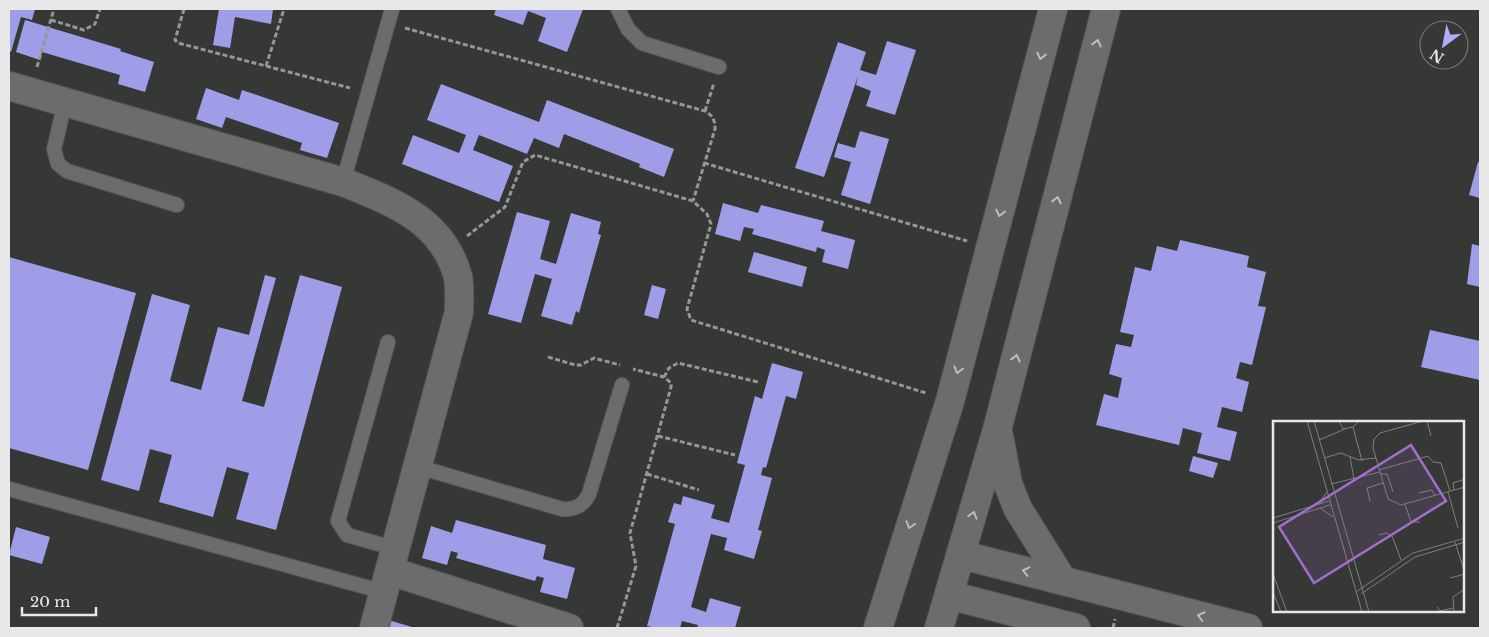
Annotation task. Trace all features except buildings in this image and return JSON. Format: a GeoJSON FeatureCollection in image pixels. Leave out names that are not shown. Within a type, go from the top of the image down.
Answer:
{"type":"FeatureCollection","features":[{"type":"Feature","properties":{"kind":"street"},"geometry":{"type":"LineString","coordinates":[[878,628],[950,401],[992,248],[1053,9]]}},
{"type":"Feature","properties":{"kind":"street"},"geometry":{"type":"LineString","coordinates":[[939,628],[962,555],[997,430],[1106,9]]}},
{"type":"Feature","properties":{"kind":"street"},"geometry":{"type":"LineString","coordinates":[[19,88],[343,182],[388,200],[420,218],[447,250],[458,278],[459,312],[419,467],[374,628]]}},
{"type":"Feature","properties":{"kind":"street"},"geometry":{"type":"LineString","coordinates":[[997,430],[1008,484],[1018,509],[1063,581]]}},
{"type":"Feature","properties":{"kind":"street"},"geometry":{"type":"LineString","coordinates":[[962,555],[1248,628]]}},
{"type":"Feature","properties":{"kind":"street"},"geometry":{"type":"LineString","coordinates":[[390,571],[568,628]]}},
{"type":"Feature","properties":{"kind":"street"},"geometry":{"type":"LineString","coordinates":[[949,595],[1060,627]]}},
{"type":"Feature","properties":{"kind":"lane"},"geometry":{"type":"LineString","coordinates":[[343,182],[392,9]]}},
{"type":"Feature","properties":{"kind":"lane"},"geometry":{"type":"LineString","coordinates":[[618,9],[628,29],[642,43],[719,67]]}},
{"type":"Feature","properties":{"kind":"lane"},"geometry":{"type":"LineString","coordinates":[[65,102],[54,149],[58,164],[67,170],[177,205]]}},
{"type":"Feature","properties":{"kind":"lane"},"geometry":{"type":"LineString","coordinates":[[388,342],[338,521],[347,535],[390,571]]}},
{"type":"Feature","properties":{"kind":"lane"},"geometry":{"type":"LineString","coordinates":[[419,467],[562,509],[571,510],[579,507],[589,494],[622,385]]}},
{"type":"Feature","properties":{"kind":"lane"},"geometry":{"type":"LineString","coordinates":[[9,489],[390,571]]}},
{"type":"Feature","properties":{"kind":"path"},"geometry":{"type":"LineString","coordinates":[[19,88],[51,20],[54,9]]}},
{"type":"Feature","properties":{"kind":"path"},"geometry":{"type":"LineString","coordinates":[[51,20],[84,30],[95,24],[100,9]]}},
{"type":"Feature","properties":{"kind":"path"},"geometry":{"type":"LineString","coordinates":[[184,9],[175,35],[175,40],[178,43],[368,93]]}},
{"type":"Feature","properties":{"kind":"path"},"geometry":{"type":"LineString","coordinates":[[266,66],[284,9]]}},
{"type":"Feature","properties":{"kind":"path"},"geometry":{"type":"LineString","coordinates":[[388,23],[712,115],[715,122],[715,130],[693,201]]}},
{"type":"Feature","properties":{"kind":"path"},"geometry":{"type":"LineString","coordinates":[[705,112],[719,67]]}},
{"type":"Feature","properties":{"kind":"path"},"geometry":{"type":"LineString","coordinates":[[447,250],[505,207],[521,166],[530,156],[540,156],[693,201],[704,210],[711,224],[687,308],[691,320],[950,401]]}},
{"type":"Feature","properties":{"kind":"path"},"geometry":{"type":"LineString","coordinates":[[704,163],[992,248]]}},
{"type":"Feature","properties":{"kind":"path"},"geometry":{"type":"LineString","coordinates":[[548,357],[575,365],[582,365],[594,358],[664,377],[671,383],[672,387],[630,533],[636,566],[617,628]]}},
{"type":"Feature","properties":{"kind":"path"},"geometry":{"type":"LineString","coordinates":[[664,377],[669,368],[678,363],[758,382]]}},
{"type":"Feature","properties":{"kind":"path"},"geometry":{"type":"LineString","coordinates":[[658,436],[735,456]]}},
{"type":"Feature","properties":{"kind":"path"},"geometry":{"type":"LineString","coordinates":[[647,474],[699,490]]}}]}
